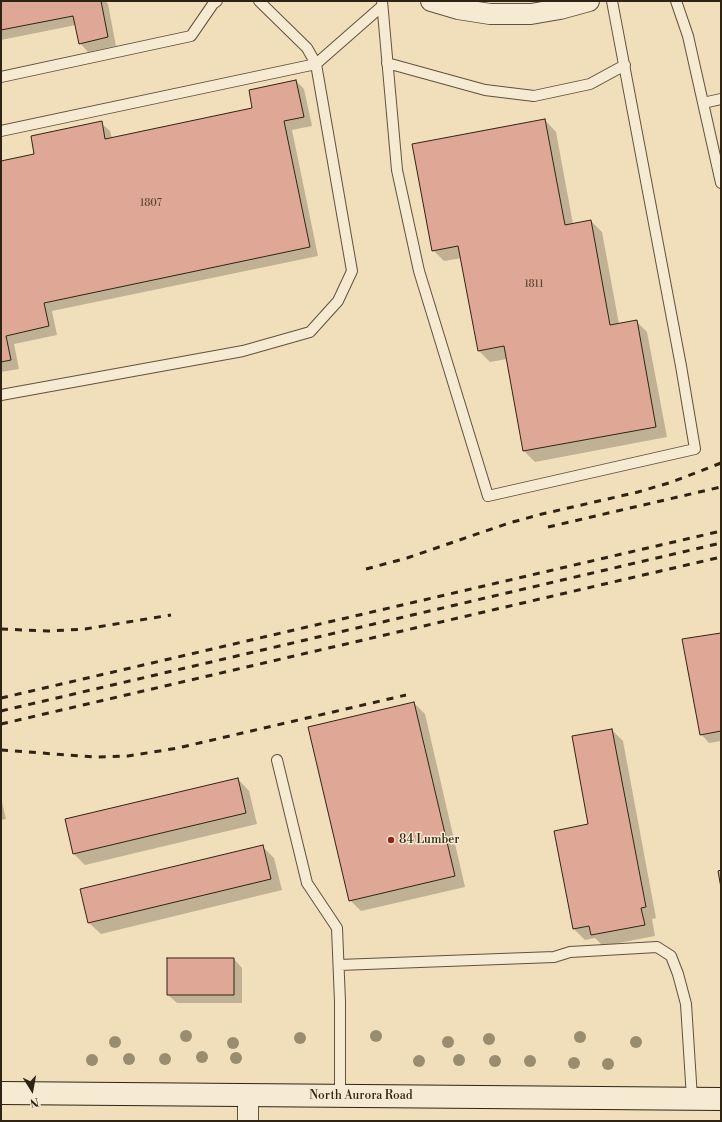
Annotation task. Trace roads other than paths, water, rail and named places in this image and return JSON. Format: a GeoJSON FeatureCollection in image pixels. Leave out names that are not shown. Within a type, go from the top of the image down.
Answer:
{"type":"FeatureCollection","features":[{"type":"Feature","properties":{"kind":"main road","name":"North Aurora Road"},"geometry":{"type":"LineString","coordinates":[[1,1093],[721,1099]]}},
{"type":"Feature","properties":{"kind":"street"},"geometry":{"type":"LineString","coordinates":[[431,1],[458,9],[490,14],[531,14],[560,9],[589,1]]}},
{"type":"Feature","properties":{"kind":"street"},"geometry":{"type":"LineString","coordinates":[[248,1095],[248,1121]]}},
{"type":"Feature","properties":{"kind":"lane"},"geometry":{"type":"LineString","coordinates":[[1,77],[191,36],[213,4],[217,1]]}},
{"type":"Feature","properties":{"kind":"lane"},"geometry":{"type":"LineString","coordinates":[[1,395],[244,351],[310,332],[338,301],[352,271],[316,64],[307,48],[259,1]]}},
{"type":"Feature","properties":{"kind":"lane"},"geometry":{"type":"LineString","coordinates":[[382,4],[397,170],[419,272],[488,496],[695,450],[681,366],[612,1]]}},
{"type":"Feature","properties":{"kind":"lane"},"geometry":{"type":"LineString","coordinates":[[676,1],[688,36],[721,183]]}},
{"type":"Feature","properties":{"kind":"lane"},"geometry":{"type":"LineString","coordinates":[[1,131],[316,64],[382,4]]}},
{"type":"Feature","properties":{"kind":"lane"},"geometry":{"type":"LineString","coordinates":[[387,63],[485,90],[534,96],[590,84],[625,65]]}},
{"type":"Feature","properties":{"kind":"lane"},"geometry":{"type":"LineString","coordinates":[[703,103],[721,98]]}},
{"type":"Feature","properties":{"kind":"lane"},"geometry":{"type":"LineString","coordinates":[[277,760],[307,883],[338,928],[340,1096]]}},
{"type":"Feature","properties":{"kind":"lane"},"geometry":{"type":"LineString","coordinates":[[339,965],[554,957],[570,952],[657,947],[671,956],[678,974],[686,1004],[692,1098]]}},
{"type":"Feature","properties":{"kind":"railway"},"geometry":{"type":"LineString","coordinates":[[366,569],[407,558],[509,523],[638,492],[672,482],[721,463]]}},
{"type":"Feature","properties":{"kind":"railway"},"geometry":{"type":"LineString","coordinates":[[548,527],[721,487]]}},
{"type":"Feature","properties":{"kind":"railway"},"geometry":{"type":"LineString","coordinates":[[1,698],[721,531]]}},
{"type":"Feature","properties":{"kind":"railway"},"geometry":{"type":"LineString","coordinates":[[1,711],[721,543]]}},
{"type":"Feature","properties":{"kind":"railway"},"geometry":{"type":"LineString","coordinates":[[1,724],[721,557]]}},
{"type":"Feature","properties":{"kind":"railway"},"geometry":{"type":"LineString","coordinates":[[1,629],[48,631],[85,629],[171,615]]}},
{"type":"Feature","properties":{"kind":"railway"},"geometry":{"type":"LineString","coordinates":[[1,750],[95,757],[128,756],[178,748],[406,695]]}},
{"type":"Feature","properties":{"kind":"place","name":"84 Lumber"},"geometry":{"type":"Point","coordinates":[391,840]}}]}
